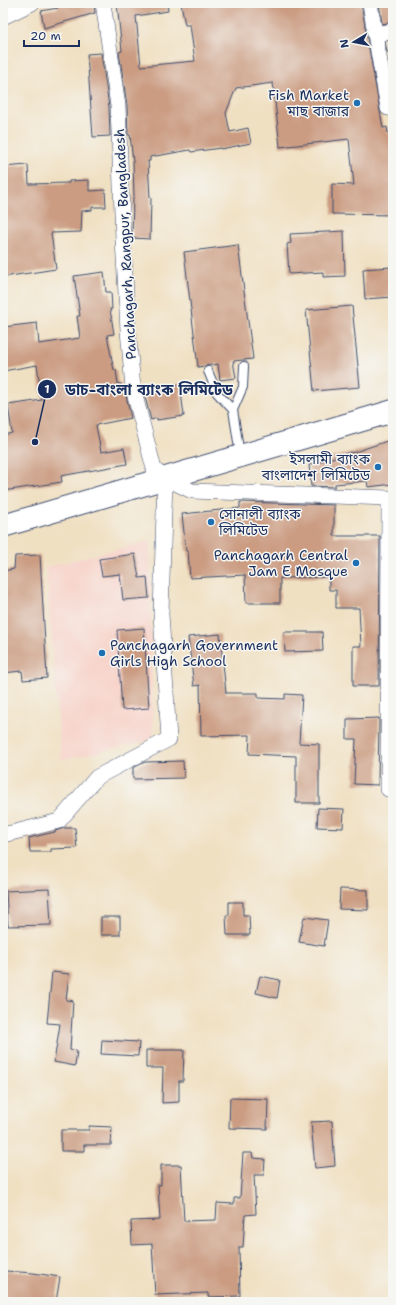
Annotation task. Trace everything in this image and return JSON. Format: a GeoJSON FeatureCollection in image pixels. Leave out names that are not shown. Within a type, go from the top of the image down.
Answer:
{"type":"FeatureCollection","features":[{"type":"Feature","properties":{"kind":"highway"},"geometry":{"type":"LineString","coordinates":[[3,526],[393,411]]}},
{"type":"Feature","properties":{"kind":"street"},"geometry":{"type":"LineString","coordinates":[[3,17],[32,3]]}},
{"type":"Feature","properties":{"kind":"street","name":"Panchagarh, Rangpur, Bangladesh"},"geometry":{"type":"LineString","coordinates":[[103,3],[118,106],[123,239],[132,388],[154,469],[165,478],[192,491],[389,498],[388,789],[393,789]]}},
{"type":"Feature","properties":{"kind":"street"},"geometry":{"type":"LineString","coordinates":[[370,3],[388,108],[393,109]]}},
{"type":"Feature","properties":{"kind":"street"},"geometry":{"type":"LineString","coordinates":[[376,34],[393,31]]}},
{"type":"Feature","properties":{"kind":"street"},"geometry":{"type":"LineString","coordinates":[[3,835],[59,821],[97,778],[168,739],[161,614],[165,478]]}},
{"type":"Feature","properties":{"kind":"lane"},"geometry":{"type":"LineString","coordinates":[[240,456],[233,410],[243,387],[244,366]]}},
{"type":"Feature","properties":{"kind":"lane"},"geometry":{"type":"LineString","coordinates":[[208,371],[217,393],[233,410]]}},
{"type":"Feature","properties":{"kind":"shaded area","name":"Panchagarh Government Girls High School"},"geometry":{"type":"Polygon","coordinates":[[[150,541],[153,740],[61,760],[46,567],[150,541]]]}},
{"type":"Feature","properties":{"kind":"building"},"geometry":{"type":"Polygon","coordinates":[[[56,3],[94,3],[95,13],[44,28],[41,11],[58,8],[56,3]]]}},
{"type":"Feature","properties":{"kind":"building"},"geometry":{"type":"Polygon","coordinates":[[[117,3],[167,3],[168,11],[136,16],[141,66],[195,61],[190,25],[185,25],[181,3],[361,3],[383,128],[387,127],[388,133],[393,133],[393,215],[332,214],[332,184],[354,185],[349,139],[280,147],[273,83],[236,88],[226,113],[230,132],[248,128],[251,143],[221,149],[191,152],[190,150],[150,157],[150,161],[148,161],[151,198],[150,239],[132,238],[134,197],[133,162],[130,135],[128,135],[127,105],[119,52],[122,51],[117,3]]]}},
{"type":"Feature","properties":{"kind":"building"},"geometry":{"type":"Polygon","coordinates":[[[379,3],[393,3],[393,22],[382,24],[379,3]]]}},
{"type":"Feature","properties":{"kind":"building"},"geometry":{"type":"Polygon","coordinates":[[[393,40],[393,51],[387,52],[385,41],[393,40]]]}},
{"type":"Feature","properties":{"kind":"building"},"geometry":{"type":"Polygon","coordinates":[[[101,53],[109,107],[110,136],[93,137],[87,54],[101,53]]]}},
{"type":"Feature","properties":{"kind":"building"},"geometry":{"type":"Polygon","coordinates":[[[28,165],[29,184],[69,183],[69,181],[89,180],[89,191],[105,190],[106,207],[92,207],[92,210],[82,211],[81,232],[51,233],[56,269],[3,277],[3,167],[28,165]]]}},
{"type":"Feature","properties":{"kind":"building"},"geometry":{"type":"Polygon","coordinates":[[[344,231],[345,276],[323,277],[323,272],[289,274],[287,244],[291,243],[290,234],[344,231]]]}},
{"type":"Feature","properties":{"kind":"building"},"geometry":{"type":"Polygon","coordinates":[[[238,245],[253,359],[233,361],[236,378],[220,380],[218,364],[198,367],[184,252],[238,245]]]}},
{"type":"Feature","properties":{"kind":"building"},"geometry":{"type":"Polygon","coordinates":[[[391,267],[393,297],[365,299],[363,269],[391,267]]]}},
{"type":"Feature","properties":{"kind":"building"},"geometry":{"type":"Polygon","coordinates":[[[104,272],[106,292],[111,292],[112,309],[110,309],[114,334],[107,335],[118,384],[121,384],[122,391],[125,391],[131,418],[96,425],[101,452],[124,448],[127,464],[61,476],[62,482],[3,491],[3,435],[12,433],[8,405],[42,400],[37,365],[3,371],[3,327],[37,323],[39,344],[80,338],[77,316],[80,316],[74,276],[104,272]]]}},
{"type":"Feature","properties":{"kind":"building"},"geometry":{"type":"Polygon","coordinates":[[[352,306],[360,387],[314,391],[306,310],[352,306]]]}},
{"type":"Feature","properties":{"kind":"building"},"geometry":{"type":"Polygon","coordinates":[[[180,384],[184,416],[157,420],[157,418],[151,420],[143,389],[180,384]]]}},
{"type":"Feature","properties":{"kind":"building"},"geometry":{"type":"Polygon","coordinates":[[[393,439],[393,484],[368,487],[367,481],[335,484],[335,487],[311,486],[309,465],[351,452],[352,453],[393,439]]]}},
{"type":"Feature","properties":{"kind":"building"},"geometry":{"type":"Polygon","coordinates":[[[240,502],[334,505],[334,536],[380,536],[379,686],[353,686],[353,646],[361,646],[359,608],[336,608],[336,590],[329,590],[329,577],[280,578],[280,603],[246,603],[245,575],[190,578],[188,551],[186,551],[182,514],[240,508],[240,502]]]}},
{"type":"Feature","properties":{"kind":"building"},"geometry":{"type":"Polygon","coordinates":[[[135,554],[139,578],[147,577],[149,598],[123,600],[120,574],[102,576],[99,559],[135,554]]]}},
{"type":"Feature","properties":{"kind":"building"},"geometry":{"type":"Polygon","coordinates":[[[40,555],[47,678],[23,680],[22,671],[3,673],[3,571],[14,569],[15,556],[40,555]]]}},
{"type":"Feature","properties":{"kind":"building"},"geometry":{"type":"Polygon","coordinates":[[[144,628],[149,708],[122,710],[117,630],[144,628]]]}},
{"type":"Feature","properties":{"kind":"building"},"geometry":{"type":"Polygon","coordinates":[[[284,632],[322,632],[323,651],[285,652],[284,632]]]}},
{"type":"Feature","properties":{"kind":"building"},"geometry":{"type":"Polygon","coordinates":[[[220,634],[226,693],[258,693],[258,698],[285,699],[285,694],[302,695],[299,743],[319,744],[319,803],[296,803],[296,756],[249,754],[250,735],[201,736],[200,685],[194,686],[188,637],[220,634]]]}},
{"type":"Feature","properties":{"kind":"building"},"geometry":{"type":"Polygon","coordinates":[[[379,718],[378,785],[354,784],[356,739],[347,739],[347,719],[379,718]]]}},
{"type":"Feature","properties":{"kind":"building"},"geometry":{"type":"Polygon","coordinates":[[[183,761],[184,778],[133,779],[133,768],[145,762],[183,761]]]}},
{"type":"Feature","properties":{"kind":"building"},"geometry":{"type":"Polygon","coordinates":[[[318,808],[344,809],[343,828],[317,827],[318,808]]]}},
{"type":"Feature","properties":{"kind":"building"},"geometry":{"type":"Polygon","coordinates":[[[64,828],[75,828],[77,848],[51,849],[51,852],[30,852],[29,838],[55,832],[64,828]]]}},
{"type":"Feature","properties":{"kind":"building"},"geometry":{"type":"Polygon","coordinates":[[[49,889],[51,925],[8,926],[6,891],[49,889]]]}},
{"type":"Feature","properties":{"kind":"building"},"geometry":{"type":"Polygon","coordinates":[[[340,889],[368,890],[368,910],[339,909],[340,889]]]}},
{"type":"Feature","properties":{"kind":"building"},"geometry":{"type":"Polygon","coordinates":[[[229,902],[243,902],[243,915],[249,915],[250,935],[227,935],[226,915],[229,915],[229,902]]]}},
{"type":"Feature","properties":{"kind":"building"},"geometry":{"type":"Polygon","coordinates":[[[101,917],[120,917],[120,935],[101,935],[101,917]]]}},
{"type":"Feature","properties":{"kind":"building"},"geometry":{"type":"Polygon","coordinates":[[[304,917],[328,920],[324,946],[299,942],[304,917]]]}},
{"type":"Feature","properties":{"kind":"building"},"geometry":{"type":"Polygon","coordinates":[[[52,972],[69,974],[66,1000],[73,1001],[70,1050],[77,1051],[75,1066],[54,1062],[60,1024],[47,1023],[52,972]]]}},
{"type":"Feature","properties":{"kind":"building"},"geometry":{"type":"Polygon","coordinates":[[[260,976],[280,980],[277,998],[256,993],[260,976]]]}},
{"type":"Feature","properties":{"kind":"building"},"geometry":{"type":"Polygon","coordinates":[[[102,1040],[139,1042],[138,1056],[101,1054],[102,1040]]]}},
{"type":"Feature","properties":{"kind":"building"},"geometry":{"type":"Polygon","coordinates":[[[146,1050],[184,1050],[183,1081],[179,1081],[179,1102],[162,1103],[163,1068],[146,1068],[146,1050]]]}},
{"type":"Feature","properties":{"kind":"building"},"geometry":{"type":"Polygon","coordinates":[[[230,1098],[268,1099],[267,1129],[229,1128],[230,1098]]]}},
{"type":"Feature","properties":{"kind":"building"},"geometry":{"type":"Polygon","coordinates":[[[332,1121],[335,1166],[315,1168],[311,1122],[332,1121]]]}},
{"type":"Feature","properties":{"kind":"building"},"geometry":{"type":"Polygon","coordinates":[[[89,1126],[112,1127],[111,1145],[84,1145],[84,1151],[61,1151],[61,1130],[89,1130],[89,1126]]]}},
{"type":"Feature","properties":{"kind":"building"},"geometry":{"type":"Polygon","coordinates":[[[243,1153],[252,1153],[253,1158],[265,1159],[264,1175],[254,1175],[256,1214],[245,1215],[243,1247],[239,1247],[240,1296],[208,1297],[208,1293],[155,1295],[152,1244],[132,1245],[131,1221],[160,1220],[158,1185],[161,1185],[161,1165],[181,1165],[184,1221],[216,1220],[217,1203],[234,1204],[234,1198],[240,1198],[243,1153]]]}},
{"type":"Feature","properties":{"kind":"building"},"geometry":{"type":"Polygon","coordinates":[[[6,1271],[60,1277],[56,1302],[4,1302],[6,1271]]]}},
{"type":"Feature","properties":{"kind":"place","name":"Fish Market মাছ বাজার"},"geometry":{"type":"Point","coordinates":[357,103]}},
{"type":"Feature","properties":{"kind":"place","name":"ডাচ-বাংলা ব্যাংক লিমিটেড"},"geometry":{"type":"Point","coordinates":[35,442]}},
{"type":"Feature","properties":{"kind":"place","name":"ইসলামী ব্যাংক বাংলাদেশ লিমিটেড"},"geometry":{"type":"Point","coordinates":[378,467]}},
{"type":"Feature","properties":{"kind":"place","name":"সোনালী ব্যাংক লিমিটেড"},"geometry":{"type":"Point","coordinates":[211,522]}},
{"type":"Feature","properties":{"kind":"place","name":"Panchagarh Central Jam E Mosque"},"geometry":{"type":"Point","coordinates":[356,563]}},
{"type":"Feature","properties":{"kind":"place","name":"Panchagarh Government Girls High School"},"geometry":{"type":"Point","coordinates":[102,653]}}]}
